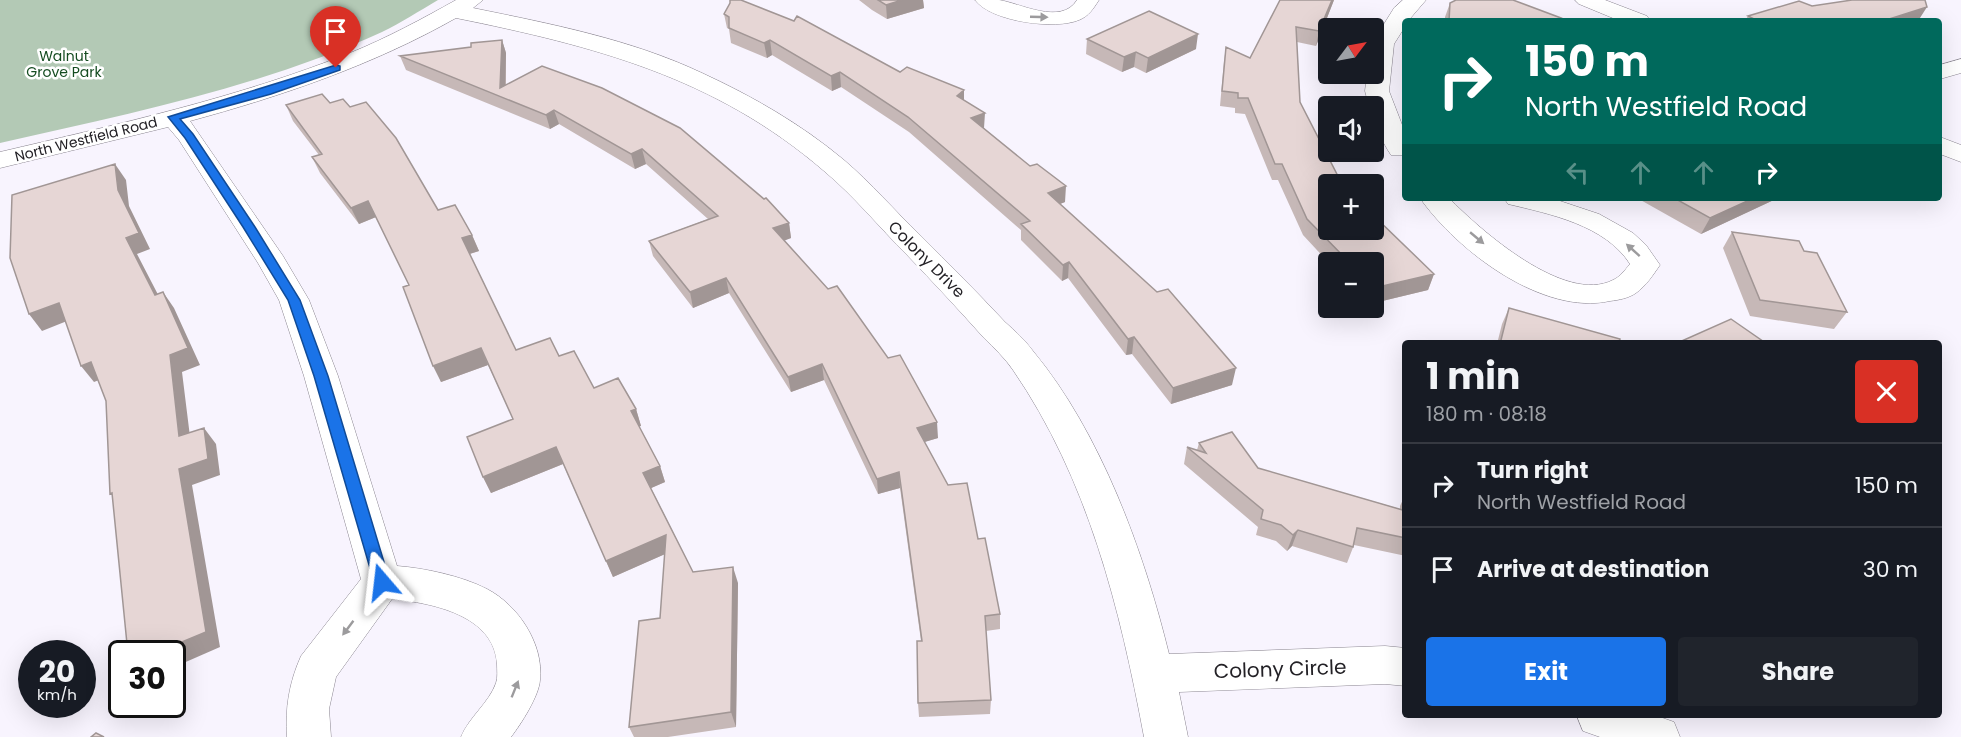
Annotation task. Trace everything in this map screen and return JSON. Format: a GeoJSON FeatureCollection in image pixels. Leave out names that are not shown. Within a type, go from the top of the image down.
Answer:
{"type":"FeatureCollection","features":[{"type":"Feature","properties":{"kind":"street"},"geometry":{"type":"LineString","coordinates":[[986,0],[1002,10],[1023,17],[1040,18],[1059,17],[1079,12],[1087,6],[1088,0]]}},
{"type":"Feature","properties":{"kind":"street"},"geometry":{"type":"LineString","coordinates":[[1402,149],[1386,121],[1377,91],[1383,44],[1402,13],[1415,0]]}},
{"type":"Feature","properties":{"kind":"street"},"geometry":{"type":"LineString","coordinates":[[1586,0],[1631,18]]}},
{"type":"Feature","properties":{"kind":"street","name":"North Westfield Road"},"geometry":{"type":"LineString","coordinates":[[0,160],[246,98],[336,68],[376,52],[464,5]]}},
{"type":"Feature","properties":{"kind":"street","name":"Colony Drive"},"geometry":{"type":"LineString","coordinates":[[464,5],[648,60],[692,77],[767,117],[801,139],[837,168],[1022,359],[1065,425],[1102,504],[1137,601],[1166,737]]}},
{"type":"Feature","properties":{"kind":"street"},"geometry":{"type":"LineString","coordinates":[[1942,71],[1961,66]]}},
{"type":"Feature","properties":{"kind":"street"},"geometry":{"type":"LineString","coordinates":[[173,117],[189,136],[273,263],[294,300],[321,376],[382,582]]}},
{"type":"Feature","properties":{"kind":"street"},"geometry":{"type":"LineString","coordinates":[[1942,146],[1961,154]]}},
{"type":"Feature","properties":{"kind":"street"},"geometry":{"type":"LineString","coordinates":[[1437,201],[1476,238],[1513,267],[1563,293],[1600,296],[1620,290],[1632,281],[1645,265],[1640,254],[1617,236],[1590,220],[1559,208],[1530,201]]}},
{"type":"Feature","properties":{"kind":"street"},"geometry":{"type":"LineString","coordinates":[[309,737],[307,709],[316,670],[382,582]]}},
{"type":"Feature","properties":{"kind":"street"},"geometry":{"type":"LineString","coordinates":[[382,582],[422,585],[473,601],[505,627],[517,653],[519,681],[506,709],[483,737]]}},
{"type":"Feature","properties":{"kind":"street","name":"Colony Circle"},"geometry":{"type":"LineString","coordinates":[[1154,674],[1385,665],[1402,667]]}},
{"type":"Feature","properties":{"kind":"street"},"geometry":{"type":"LineString","coordinates":[[1605,718],[1658,737]]}},
{"type":"Feature","properties":{"kind":"green space","name":"Walnut Grove Park"},"geometry":{"type":"Polygon","coordinates":[[[0,0],[438,0],[382,32],[242,84],[0,143],[0,0]]]}},
{"type":"Feature","properties":{"kind":"building"},"geometry":{"type":"Polygon","coordinates":[[[730,0],[741,0],[794,21],[797,16],[900,72],[907,67],[964,90],[957,96],[985,113],[971,118],[1030,166],[1037,164],[1066,186],[1048,193],[1157,292],[1168,289],[1236,368],[1173,388],[1134,337],[1128,339],[1069,262],[1063,265],[1021,224],[1030,221],[908,117],[840,72],[831,76],[770,40],[764,43],[729,28],[729,17],[724,14],[730,0]]]}},
{"type":"Feature","properties":{"kind":"building"},"geometry":{"type":"Polygon","coordinates":[[[878,0],[902,0],[886,5],[878,0]]]}},
{"type":"Feature","properties":{"kind":"building"},"geometry":{"type":"Polygon","coordinates":[[[1280,0],[1332,0],[1324,18],[1318,18],[1318,31],[1296,27],[1300,102],[1318,137],[1318,162],[1331,162],[1337,174],[1318,174],[1318,230],[1307,219],[1282,164],[1275,164],[1248,98],[1238,98],[1238,93],[1222,91],[1226,47],[1250,58],[1280,0]]]}},
{"type":"Feature","properties":{"kind":"building"},"geometry":{"type":"Polygon","coordinates":[[[1456,0],[1513,0],[1561,18],[1449,18],[1450,3],[1456,0]]]}},
{"type":"Feature","properties":{"kind":"building"},"geometry":{"type":"Polygon","coordinates":[[[1852,0],[1925,0],[1927,7],[1892,18],[1752,18],[1748,16],[1799,1],[1812,6],[1852,0]]]}},
{"type":"Feature","properties":{"kind":"building"},"geometry":{"type":"Polygon","coordinates":[[[1149,11],[1198,34],[1148,58],[1136,52],[1124,57],[1087,39],[1149,11]]]}},
{"type":"Feature","properties":{"kind":"building"},"geometry":{"type":"Polygon","coordinates":[[[502,40],[500,88],[542,66],[602,88],[680,128],[764,199],[766,198],[789,223],[773,228],[828,289],[837,286],[888,358],[900,355],[937,422],[917,428],[948,485],[967,483],[978,539],[985,538],[1000,614],[985,616],[991,700],[918,703],[917,641],[922,641],[899,472],[877,479],[822,364],[788,377],[726,278],[690,292],[649,241],[718,216],[642,149],[631,154],[554,110],[546,115],[400,56],[471,47],[471,43],[502,40]]]}},
{"type":"Feature","properties":{"kind":"building"},"geometry":{"type":"Polygon","coordinates":[[[322,94],[330,103],[343,99],[350,107],[366,102],[396,138],[438,210],[455,205],[472,235],[462,238],[516,350],[550,338],[559,356],[574,351],[594,388],[618,378],[636,409],[631,411],[660,466],[643,473],[693,572],[733,567],[731,712],[629,727],[639,621],[660,618],[666,535],[606,561],[556,447],[483,477],[467,437],[513,419],[481,348],[433,366],[403,287],[409,285],[368,201],[351,208],[312,157],[322,154],[286,105],[322,94]]]}},
{"type":"Feature","properties":{"kind":"building"},"geometry":{"type":"Polygon","coordinates":[[[115,164],[118,190],[139,233],[126,238],[155,295],[163,292],[188,348],[170,355],[179,436],[204,428],[208,459],[179,469],[206,632],[186,640],[127,640],[112,493],[110,494],[106,401],[91,362],[81,366],[59,303],[29,314],[10,258],[12,195],[115,164]]]}},
{"type":"Feature","properties":{"kind":"building"},"geometry":{"type":"Polygon","coordinates":[[[1679,201],[1747,201],[1710,218],[1679,201]]]}},
{"type":"Feature","properties":{"kind":"building"},"geometry":{"type":"Polygon","coordinates":[[[1384,226],[1434,274],[1384,286],[1384,252],[1339,252],[1328,240],[1384,240],[1384,226]]]}},
{"type":"Feature","properties":{"kind":"building"},"geometry":{"type":"Polygon","coordinates":[[[1732,232],[1799,241],[1804,251],[1817,253],[1847,312],[1760,300],[1732,232]]]}},
{"type":"Feature","properties":{"kind":"building"},"geometry":{"type":"Polygon","coordinates":[[[1509,308],[1620,339],[1620,340],[1501,340],[1509,308]]]}},
{"type":"Feature","properties":{"kind":"building"},"geometry":{"type":"Polygon","coordinates":[[[1731,319],[1761,340],[1684,340],[1731,319]]]}},
{"type":"Feature","properties":{"kind":"building"},"geometry":{"type":"Polygon","coordinates":[[[1232,432],[1258,468],[1402,510],[1402,537],[1357,528],[1353,547],[1298,530],[1293,535],[1281,525],[1261,519],[1263,510],[1187,447],[1206,453],[1199,443],[1232,432]]]}},
{"type":"Feature","properties":{"kind":"building"},"geometry":{"type":"Polygon","coordinates":[[[96,733],[104,737],[91,737],[96,733]]]}},
{"type":"Feature","properties":{"kind":"route"},"geometry":{"type":"LineString","coordinates":[[336,68],[267,92],[173,117],[189,136],[273,263],[294,300],[321,376],[382,582]]}}]}
